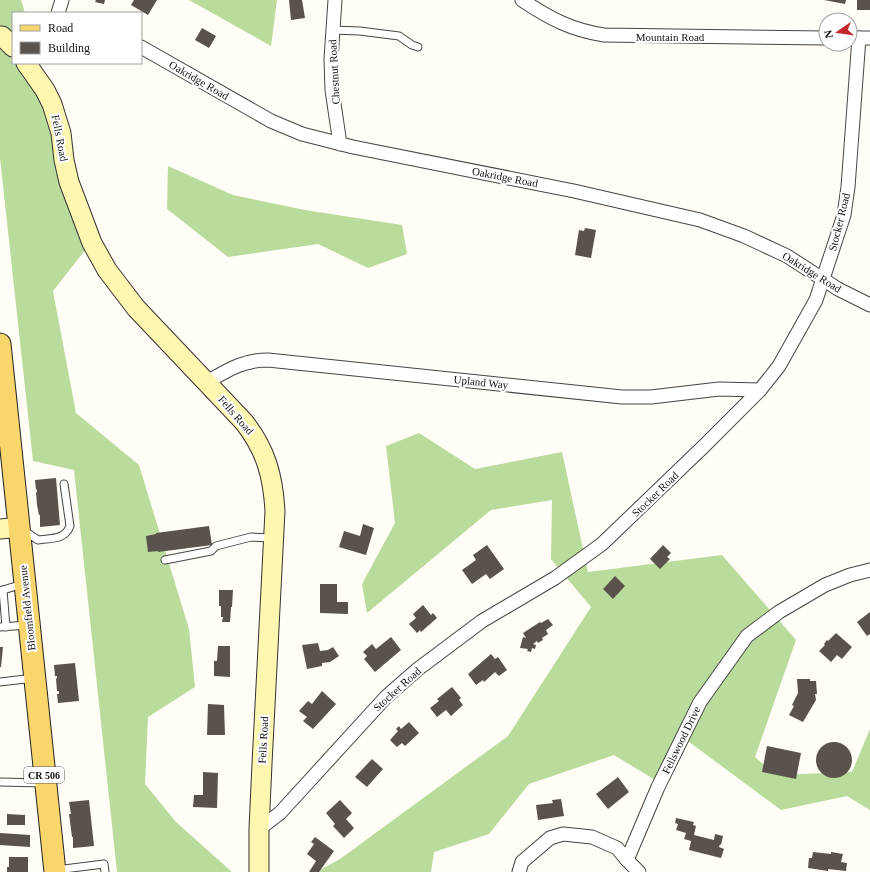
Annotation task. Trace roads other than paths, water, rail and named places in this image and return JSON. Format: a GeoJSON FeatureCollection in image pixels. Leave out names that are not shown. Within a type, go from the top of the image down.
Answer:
{"type":"FeatureCollection","features":[{"type":"Feature","properties":{"kind":"main road","name":"Bloomfield Avenue"},"geometry":{"type":"LineString","coordinates":[[0,351],[10,528],[25,584],[28,625],[55,871]]}},
{"type":"Feature","properties":{"kind":"street"},"geometry":{"type":"LineString","coordinates":[[58,12],[62,0]]}},
{"type":"Feature","properties":{"kind":"street","name":"Chestnut Road"},"geometry":{"type":"LineString","coordinates":[[335,0],[331,59],[332,90],[340,144]]}},
{"type":"Feature","properties":{"kind":"street","name":"Mountain Road"},"geometry":{"type":"LineString","coordinates":[[522,0],[566,26],[585,32],[604,35],[818,38]]}},
{"type":"Feature","properties":{"kind":"street","name":"Stocker Road"},"geometry":{"type":"LineString","coordinates":[[259,829],[280,813],[386,697],[418,669],[482,621],[555,578],[602,544],[760,390],[779,366],[816,300],[844,215],[848,187],[860,38]]}},
{"type":"Feature","properties":{"kind":"street","name":"Oakridge Road"},"geometry":{"type":"LineString","coordinates":[[142,48],[270,121],[302,134],[340,144],[574,191],[700,220],[766,245],[787,256],[838,289],[870,305]]}},
{"type":"Feature","properties":{"kind":"street","name":"Fells Road"},"geometry":{"type":"LineString","coordinates":[[31,65],[52,104],[61,133],[64,160],[69,182],[86,229],[99,257],[126,296],[244,422],[254,436],[268,464],[273,488],[275,511],[257,870]]}},
{"type":"Feature","properties":{"kind":"street","name":"Upland Way"},"geometry":{"type":"LineString","coordinates":[[207,382],[242,363],[268,360],[622,397],[650,397],[719,389],[760,390]]}},
{"type":"Feature","properties":{"kind":"street","name":"Fellswood Drive"},"geometry":{"type":"LineString","coordinates":[[627,860],[658,787],[700,702],[747,636],[779,612],[825,585],[850,575],[870,570]]}},
{"type":"Feature","properties":{"kind":"street"},"geometry":{"type":"LineString","coordinates":[[519,872],[522,862],[550,838],[563,834],[592,837],[617,848],[639,872]]}},
{"type":"Feature","properties":{"kind":"lane"},"geometry":{"type":"LineString","coordinates":[[332,30],[360,31],[398,36],[418,47]]}},
{"type":"Feature","properties":{"kind":"lane"},"geometry":{"type":"LineString","coordinates":[[10,528],[38,540],[62,536],[68,532],[70,526],[64,484]]}},
{"type":"Feature","properties":{"kind":"lane"},"geometry":{"type":"LineString","coordinates":[[165,560],[211,551],[216,546],[251,537],[273,538]]}},
{"type":"Feature","properties":{"kind":"lane"},"geometry":{"type":"LineString","coordinates":[[25,584],[2,591],[3,627],[28,625]]}},
{"type":"Feature","properties":{"kind":"lane"},"geometry":{"type":"LineString","coordinates":[[0,682],[34,678]]}},
{"type":"Feature","properties":{"kind":"lane"},"geometry":{"type":"LineString","coordinates":[[0,774],[0,782],[45,783]]}},
{"type":"Feature","properties":{"kind":"lane"},"geometry":{"type":"LineString","coordinates":[[55,871],[104,868]]}}]}
